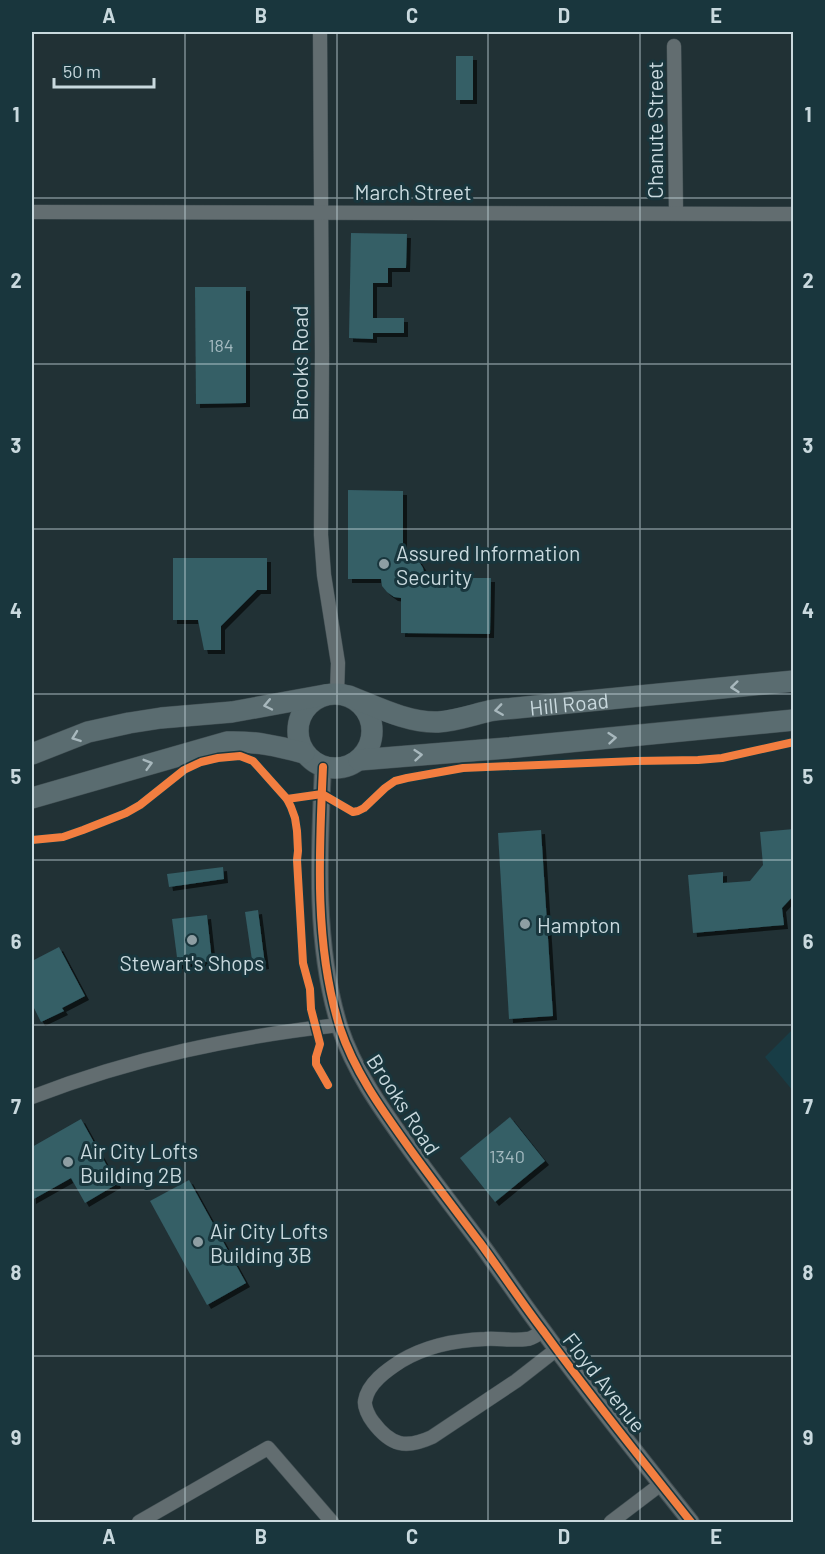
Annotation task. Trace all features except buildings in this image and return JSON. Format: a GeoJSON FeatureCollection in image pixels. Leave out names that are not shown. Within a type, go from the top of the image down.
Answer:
{"type":"FeatureCollection","features":[{"type":"Feature","properties":{"kind":"main road","name":"Hill Road"},"geometry":{"type":"LineString","coordinates":[[337,695],[418,721],[439,722],[500,710],[794,681]]}},
{"type":"Feature","properties":{"kind":"main road"},"geometry":{"type":"LineString","coordinates":[[32,754],[88,732],[129,723],[232,712],[337,695],[360,703],[368,713],[372,725],[372,738],[368,750],[348,767],[336,769],[323,767],[304,753],[299,742],[300,718],[306,708],[314,700],[337,695]]}},
{"type":"Feature","properties":{"kind":"main road","name":"Hill Road"},"geometry":{"type":"LineString","coordinates":[[359,760],[794,720]]}},
{"type":"Feature","properties":{"kind":"main road"},"geometry":{"type":"LineString","coordinates":[[32,798],[228,742],[265,743],[304,753]]}},
{"type":"Feature","properties":{"kind":"street","name":"Brooks Road"},"geometry":{"type":"LineString","coordinates":[[320,32],[321,535],[324,575],[338,663],[337,695]]}},
{"type":"Feature","properties":{"kind":"street","name":"Chanute Street"},"geometry":{"type":"LineString","coordinates":[[674,46],[676,213]]}},
{"type":"Feature","properties":{"kind":"street","name":"March Street"},"geometry":{"type":"LineString","coordinates":[[32,212],[794,214]]}},
{"type":"Feature","properties":{"kind":"street","name":"Brooks Road"},"geometry":{"type":"LineString","coordinates":[[323,767],[320,835],[321,911],[328,976],[339,1026],[357,1068],[381,1109],[494,1262]]}},
{"type":"Feature","properties":{"kind":"street"},"geometry":{"type":"LineString","coordinates":[[32,1097],[67,1083],[128,1064],[187,1049],[241,1038],[339,1026]]}},
{"type":"Feature","properties":{"kind":"street","name":"Floyd Avenue"},"geometry":{"type":"LineString","coordinates":[[494,1262],[543,1331],[691,1522]]}},
{"type":"Feature","properties":{"kind":"street"},"geometry":{"type":"LineString","coordinates":[[543,1331],[529,1340],[483,1339],[443,1345],[402,1360],[383,1373],[369,1390],[365,1404],[371,1420],[386,1437],[396,1442],[420,1443],[516,1381],[557,1349]]}},
{"type":"Feature","properties":{"kind":"street"},"geometry":{"type":"LineString","coordinates":[[139,1522],[268,1448],[332,1522]]}},
{"type":"Feature","properties":{"kind":"street"},"geometry":{"type":"LineString","coordinates":[[611,1522],[661,1484]]}},
{"type":"Feature","properties":{"kind":"shaded area"},"geometry":{"type":"Polygon","coordinates":[[[793,1029],[793,1091],[765,1057],[793,1029]]]}},
{"type":"Feature","properties":{"kind":"cycle path"},"geometry":{"type":"LineString","coordinates":[[287,799],[322,794],[353,812],[364,808],[395,781],[463,768],[698,760],[722,758],[794,742]]}},
{"type":"Feature","properties":{"kind":"cycle path"},"geometry":{"type":"LineString","coordinates":[[32,840],[63,837],[126,813],[140,805],[184,770],[201,762],[240,756],[253,761],[287,799],[295,818],[303,963],[320,1044],[316,1064],[328,1085]]}},
{"type":"Feature","properties":{"kind":"cycle path"},"geometry":{"type":"LineString","coordinates":[[323,767],[320,832],[322,932],[332,997],[340,1028],[353,1061],[380,1106],[528,1310],[691,1522]]}},
{"type":"Feature","properties":{"kind":"place","name":"Assured Information Security"},"geometry":{"type":"Point","coordinates":[384,564]}},
{"type":"Feature","properties":{"kind":"place","name":"Hampton"},"geometry":{"type":"Point","coordinates":[525,924]}},
{"type":"Feature","properties":{"kind":"place","name":"Stewart's Shops"},"geometry":{"type":"Point","coordinates":[192,940]}},
{"type":"Feature","properties":{"kind":"place","name":"Air City Lofts Building 2B"},"geometry":{"type":"Point","coordinates":[68,1162]}},
{"type":"Feature","properties":{"kind":"place","name":"Air City Lofts Building 3B"},"geometry":{"type":"Point","coordinates":[198,1242]}}]}
